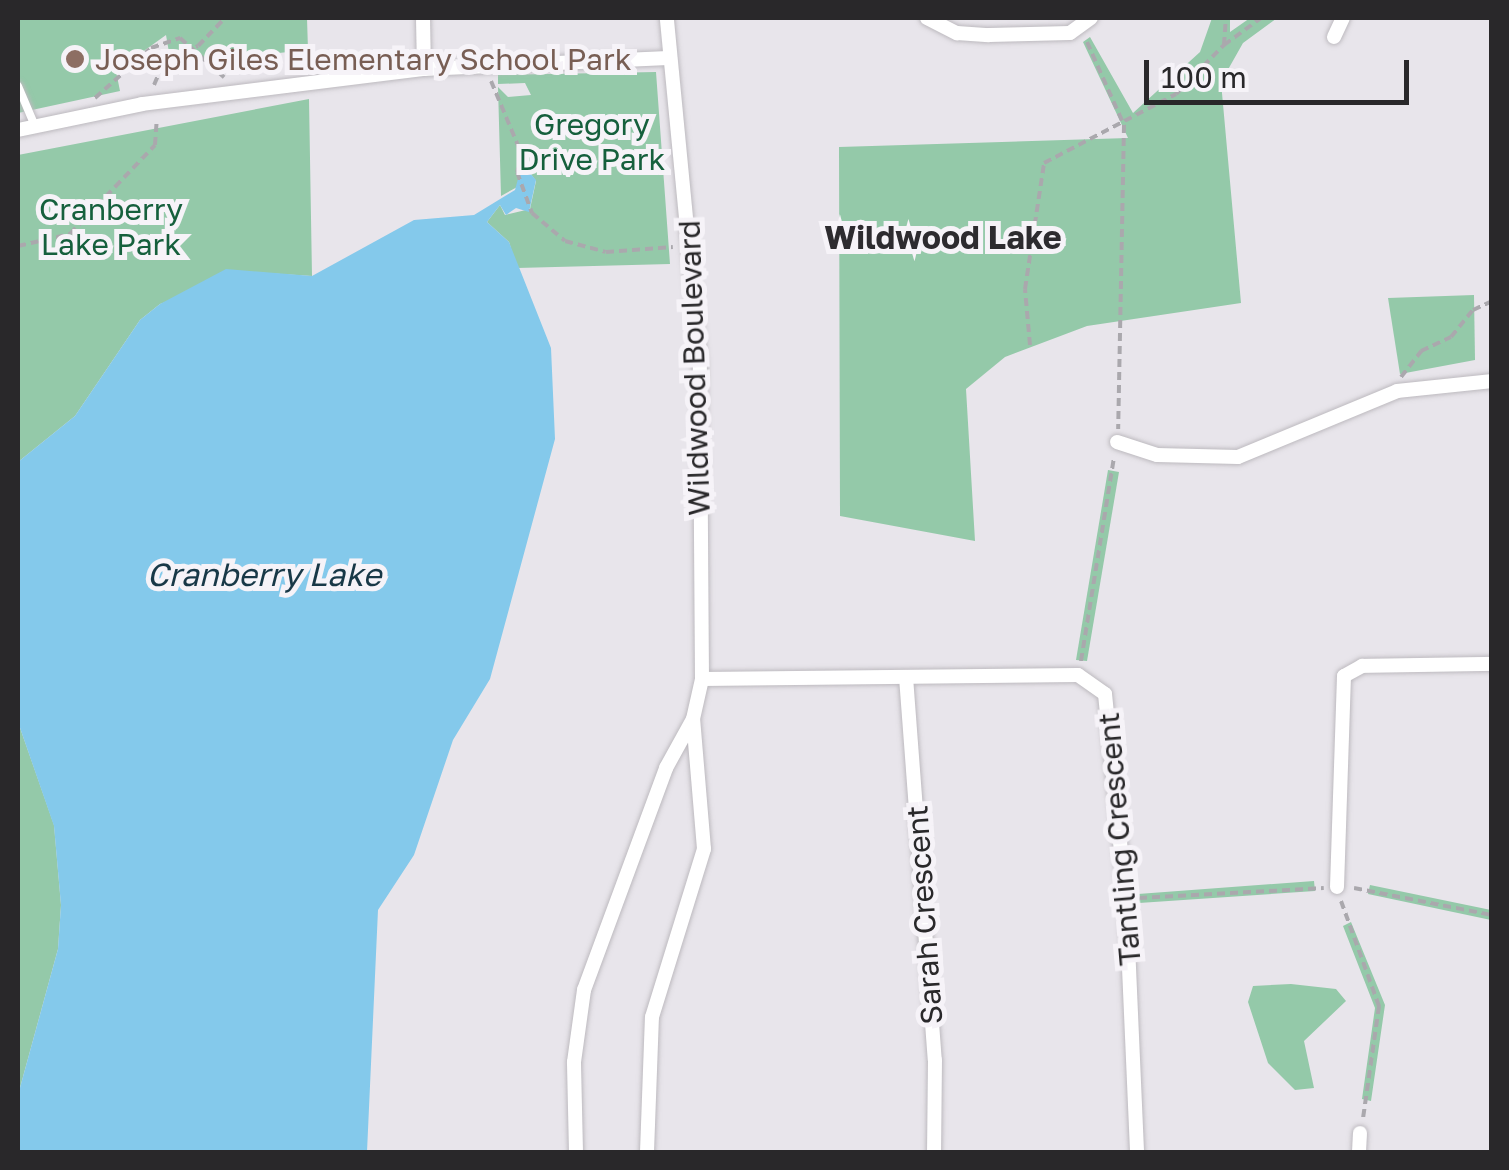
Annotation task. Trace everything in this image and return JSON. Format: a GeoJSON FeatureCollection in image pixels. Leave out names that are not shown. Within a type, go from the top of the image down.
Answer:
{"type":"FeatureCollection","features":[{"type":"Feature","properties":{"kind":"street"},"geometry":{"type":"LineString","coordinates":[[422,18],[424,69]]}},
{"type":"Feature","properties":{"kind":"street","name":"Wildwood Boulevard"},"geometry":{"type":"LineString","coordinates":[[648,1152],[652,1017],[704,849],[694,719],[702,680],[693,245],[667,58],[666,18]]}},
{"type":"Feature","properties":{"kind":"street"},"geometry":{"type":"LineString","coordinates":[[928,18],[956,32],[1086,23]]}},
{"type":"Feature","properties":{"kind":"street"},"geometry":{"type":"LineString","coordinates":[[1334,38],[1343,18]]}},
{"type":"Feature","properties":{"kind":"street"},"geometry":{"type":"LineString","coordinates":[[18,130],[238,90],[424,69],[667,58]]}},
{"type":"Feature","properties":{"kind":"street"},"geometry":{"type":"LineString","coordinates":[[1117,442],[1157,455],[1238,457],[1397,391],[1492,381]]}},
{"type":"Feature","properties":{"kind":"street"},"geometry":{"type":"LineString","coordinates":[[1337,887],[1344,676],[1362,666],[1492,664]]}},
{"type":"Feature","properties":{"kind":"street","name":"Tantling Crescent"},"geometry":{"type":"LineString","coordinates":[[702,680],[1078,676],[1106,694],[1126,899],[1137,1152]]}},
{"type":"Feature","properties":{"kind":"street","name":"Sarah Crescent"},"geometry":{"type":"LineString","coordinates":[[906,677],[935,1060],[934,1152]]}},
{"type":"Feature","properties":{"kind":"street","name":"Wildwood Boulevard"},"geometry":{"type":"LineString","coordinates":[[576,1152],[574,1062],[584,990],[666,768],[694,719]]}},
{"type":"Feature","properties":{"kind":"street"},"geometry":{"type":"LineString","coordinates":[[1359,1152],[1360,1133]]}},
{"type":"Feature","properties":{"kind":"lane"},"geometry":{"type":"LineString","coordinates":[[18,86],[35,126]]}},
{"type":"Feature","properties":{"kind":"path"},"geometry":{"type":"LineString","coordinates":[[154,85],[162,66],[194,48],[225,18]]}},
{"type":"Feature","properties":{"kind":"path"},"geometry":{"type":"LineString","coordinates":[[1224,46],[1226,18]]}},
{"type":"Feature","properties":{"kind":"path"},"geometry":{"type":"LineString","coordinates":[[1030,344],[1025,290],[1044,163],[1124,125],[1176,94],[1224,46],[1260,18]]}},
{"type":"Feature","properties":{"kind":"path"},"geometry":{"type":"LineString","coordinates":[[1078,676],[1117,442],[1124,125],[1086,23]]}},
{"type":"Feature","properties":{"kind":"path"},"geometry":{"type":"LineString","coordinates":[[81,116],[104,85],[151,48],[180,38],[238,90]]}},
{"type":"Feature","properties":{"kind":"path"},"geometry":{"type":"LineString","coordinates":[[486,67],[522,155],[517,172],[532,213],[566,241],[606,252],[693,245]]}},
{"type":"Feature","properties":{"kind":"path"},"geometry":{"type":"LineString","coordinates":[[18,246],[70,234],[156,145],[155,115]]}},
{"type":"Feature","properties":{"kind":"path"},"geometry":{"type":"LineString","coordinates":[[1397,391],[1404,367],[1492,301]]}},
{"type":"Feature","properties":{"kind":"path"},"geometry":{"type":"LineString","coordinates":[[1337,887],[1379,1006],[1360,1133]]}},
{"type":"Feature","properties":{"kind":"path"},"geometry":{"type":"LineString","coordinates":[[1126,899],[1337,887],[1492,915]]}},
{"type":"Feature","properties":{"kind":"green space","name":"Joseph Giles Elementary School Park"},"geometry":{"type":"Polygon","coordinates":[[[18,18],[307,18],[308,50],[171,64],[166,35],[116,71],[120,91],[18,113],[18,18]]]}},
{"type":"Feature","properties":{"kind":"green space"},"geometry":{"type":"Polygon","coordinates":[[[1212,18],[1230,18],[1230,32],[1250,18],[1277,18],[1243,43],[1221,82],[1241,303],[1087,326],[1005,357],[966,389],[975,541],[840,516],[839,147],[1128,138],[1083,42],[1090,37],[1133,113],[1200,52],[1212,18]]]}},
{"type":"Feature","properties":{"kind":"green space","name":"Gregory Drive Park"},"geometry":{"type":"Polygon","coordinates":[[[656,72],[670,264],[517,268],[509,242],[487,222],[500,205],[505,215],[530,209],[536,181],[524,165],[519,186],[501,196],[498,87],[508,97],[531,95],[525,83],[498,84],[498,75],[656,72]]]}},
{"type":"Feature","properties":{"kind":"green space","name":"Cranberry Lake Park"},"geometry":{"type":"Polygon","coordinates":[[[309,99],[312,276],[249,272],[160,304],[140,320],[75,416],[18,462],[18,155],[309,99]]]}},
{"type":"Feature","properties":{"kind":"green space"},"geometry":{"type":"Polygon","coordinates":[[[1474,295],[1475,360],[1400,374],[1388,298],[1474,295]]]}},
{"type":"Feature","properties":{"kind":"green space"},"geometry":{"type":"Polygon","coordinates":[[[1108,470],[1119,472],[1087,661],[1076,660],[1108,470]]]}},
{"type":"Feature","properties":{"kind":"green space"},"geometry":{"type":"Polygon","coordinates":[[[18,722],[54,825],[61,905],[58,949],[18,1095],[18,722]]]}},
{"type":"Feature","properties":{"kind":"green space"},"geometry":{"type":"Polygon","coordinates":[[[1314,881],[1315,891],[1139,903],[1138,894],[1314,881]]]}},
{"type":"Feature","properties":{"kind":"green space"},"geometry":{"type":"Polygon","coordinates":[[[1370,885],[1491,910],[1491,920],[1368,894],[1370,885]]]}},
{"type":"Feature","properties":{"kind":"green space"},"geometry":{"type":"Polygon","coordinates":[[[1351,922],[1385,1005],[1371,1101],[1362,1099],[1375,1008],[1343,926],[1351,922]]]}},
{"type":"Feature","properties":{"kind":"green space"},"geometry":{"type":"Polygon","coordinates":[[[1291,984],[1336,989],[1346,1001],[1304,1041],[1314,1088],[1295,1090],[1268,1063],[1248,1002],[1253,986],[1291,984]]]}},
{"type":"Feature","properties":{"kind":"water","name":"Cranberry Lake"},"geometry":{"type":"Polygon","coordinates":[[[522,164],[536,180],[529,212],[516,208],[506,215],[500,205],[487,222],[509,242],[551,348],[555,439],[490,679],[453,740],[414,855],[378,910],[367,1152],[18,1152],[18,1095],[58,949],[61,905],[54,826],[18,722],[18,462],[75,416],[140,320],[160,304],[226,269],[312,276],[414,220],[474,215],[515,190],[522,164]]]}},
{"type":"Feature","properties":{"kind":"place","name":"Joseph Giles Elementary School Park"},"geometry":{"type":"Point","coordinates":[75,59]}},
{"type":"Feature","properties":{"kind":"district","name":"Wildwood Lake"},"geometry":{"type":"Point","coordinates":[943,237]}}]}
